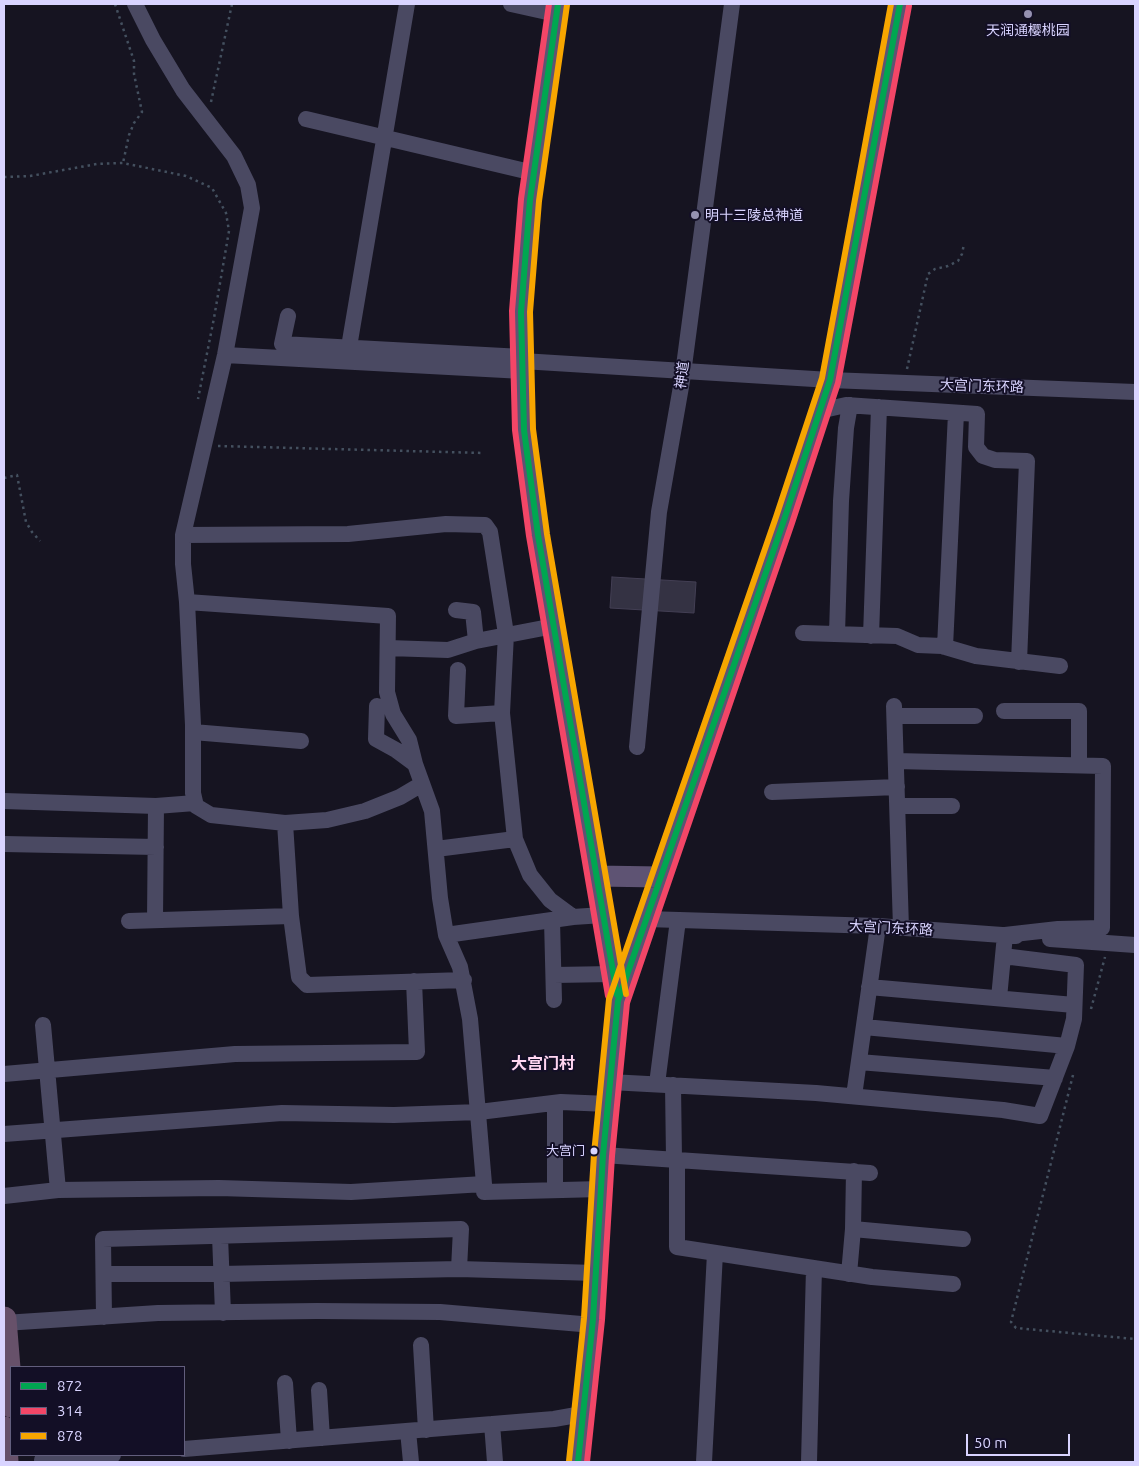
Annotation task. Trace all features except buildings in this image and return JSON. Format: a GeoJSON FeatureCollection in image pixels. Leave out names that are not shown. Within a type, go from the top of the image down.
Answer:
{"type":"FeatureCollection","features":[{"type":"Feature","properties":{"kind":"highway"},"geometry":{"type":"LineString","coordinates":[[4,1321],[8,1392]]}},
{"type":"Feature","properties":{"kind":"highway"},"geometry":{"type":"LineString","coordinates":[[4,1429],[6,1462]]}},
{"type":"Feature","properties":{"kind":"main road"},"geometry":{"type":"LineString","coordinates":[[578,1462],[593,1325],[603,1155],[618,1001],[784,520],[830,380],[900,4]]}},
{"type":"Feature","properties":{"kind":"main road"},"geometry":{"type":"LineString","coordinates":[[557,9],[530,200],[521,312],[524,430],[538,535],[618,1001]]}},
{"type":"Feature","properties":{"kind":"main road"},"geometry":{"type":"LineString","coordinates":[[596,876],[628,872],[660,877]]}},
{"type":"Feature","properties":{"kind":"street"},"geometry":{"type":"LineString","coordinates":[[135,4],[153,40],[178,82],[234,156],[248,185],[252,208],[225,355],[183,535],[182,564],[187,602],[193,732],[192,793],[196,806],[211,815],[286,823],[327,820],[365,811],[400,797],[422,784]]}},
{"type":"Feature","properties":{"kind":"street"},"geometry":{"type":"LineString","coordinates":[[349,347],[406,4]]}},
{"type":"Feature","properties":{"kind":"street"},"geometry":{"type":"LineString","coordinates":[[511,4],[557,9]]}},
{"type":"Feature","properties":{"kind":"street","name":"神道"},"geometry":{"type":"LineString","coordinates":[[637,747],[659,512],[683,370],[732,4]]}},
{"type":"Feature","properties":{"kind":"street"},"geometry":{"type":"LineString","coordinates":[[306,119],[534,173]]}},
{"type":"Feature","properties":{"kind":"street"},"geometry":{"type":"LineString","coordinates":[[288,316],[282,344],[349,347],[522,363]]}},
{"type":"Feature","properties":{"kind":"street"},"geometry":{"type":"LineString","coordinates":[[225,355],[522,363]]}},
{"type":"Feature","properties":{"kind":"street","name":"大宫门东环路"},"geometry":{"type":"LineString","coordinates":[[522,363],[683,370],[830,380],[1135,392]]}},
{"type":"Feature","properties":{"kind":"street"},"geometry":{"type":"LineString","coordinates":[[979,386],[976,447],[983,456],[995,460],[1027,461],[1019,662]]}},
{"type":"Feature","properties":{"kind":"street"},"geometry":{"type":"LineString","coordinates":[[819,411],[850,405],[977,414]]}},
{"type":"Feature","properties":{"kind":"street"},"geometry":{"type":"LineString","coordinates":[[837,634],[841,501],[846,428],[850,405]]}},
{"type":"Feature","properties":{"kind":"street"},"geometry":{"type":"LineString","coordinates":[[871,636],[879,407]]}},
{"type":"Feature","properties":{"kind":"street"},"geometry":{"type":"LineString","coordinates":[[945,647],[956,412]]}},
{"type":"Feature","properties":{"kind":"street"},"geometry":{"type":"LineString","coordinates":[[183,535],[348,534],[446,524],[485,526],[490,532],[506,634],[502,713],[515,839],[530,874],[550,900],[573,917]]}},
{"type":"Feature","properties":{"kind":"street"},"geometry":{"type":"LineString","coordinates":[[187,602],[388,616],[387,692],[393,714],[409,740],[415,764],[432,811],[440,898],[446,935],[464,980],[470,1019],[479,1112],[484,1192],[601,1189]]}},
{"type":"Feature","properties":{"kind":"street"},"geometry":{"type":"LineString","coordinates":[[456,610],[473,612],[476,641]]}},
{"type":"Feature","properties":{"kind":"street"},"geometry":{"type":"LineString","coordinates":[[388,648],[448,650],[506,634],[554,626]]}},
{"type":"Feature","properties":{"kind":"street"},"geometry":{"type":"LineString","coordinates":[[803,633],[897,636],[918,645],[945,647],[976,656],[1060,666]]}},
{"type":"Feature","properties":{"kind":"street"},"geometry":{"type":"LineString","coordinates":[[458,670],[456,716],[502,713]]}},
{"type":"Feature","properties":{"kind":"street"},"geometry":{"type":"LineString","coordinates":[[377,706],[376,739],[396,750],[415,764]]}},
{"type":"Feature","properties":{"kind":"street"},"geometry":{"type":"LineString","coordinates":[[901,928],[894,711],[974,716]]}},
{"type":"Feature","properties":{"kind":"street"},"geometry":{"type":"LineString","coordinates":[[1004,711],[1079,711],[1079,765]]}},
{"type":"Feature","properties":{"kind":"street"},"geometry":{"type":"LineString","coordinates":[[193,732],[301,741]]}},
{"type":"Feature","properties":{"kind":"street"},"geometry":{"type":"LineString","coordinates":[[896,761],[1104,766],[1102,928],[1058,929],[1005,935],[999,998]]}},
{"type":"Feature","properties":{"kind":"street"},"geometry":{"type":"LineString","coordinates":[[772,792],[897,786]]}},
{"type":"Feature","properties":{"kind":"street"},"geometry":{"type":"LineString","coordinates":[[4,802],[156,806],[195,803]]}},
{"type":"Feature","properties":{"kind":"street"},"geometry":{"type":"LineString","coordinates":[[155,920],[156,806]]}},
{"type":"Feature","properties":{"kind":"street"},"geometry":{"type":"LineString","coordinates":[[898,806],[952,806]]}},
{"type":"Feature","properties":{"kind":"street"},"geometry":{"type":"LineString","coordinates":[[286,823],[291,916],[299,977],[307,985],[464,980]]}},
{"type":"Feature","properties":{"kind":"street"},"geometry":{"type":"LineString","coordinates":[[436,849],[515,839]]}},
{"type":"Feature","properties":{"kind":"street"},"geometry":{"type":"LineString","coordinates":[[4,844],[156,847]]}},
{"type":"Feature","properties":{"kind":"street"},"geometry":{"type":"LineString","coordinates":[[446,935],[573,917],[603,915]]}},
{"type":"Feature","properties":{"kind":"street"},"geometry":{"type":"LineString","coordinates":[[129,921],[291,916]]}},
{"type":"Feature","properties":{"kind":"street","name":"大宫门东环路"},"geometry":{"type":"LineString","coordinates":[[646,919],[878,926],[1135,945]]}},
{"type":"Feature","properties":{"kind":"street"},"geometry":{"type":"LineString","coordinates":[[552,920],[554,1000]]}},
{"type":"Feature","properties":{"kind":"street"},"geometry":{"type":"LineString","coordinates":[[678,920],[665,1085],[676,1159],[677,1247],[849,1274],[953,1284]]}},
{"type":"Feature","properties":{"kind":"street"},"geometry":{"type":"LineString","coordinates":[[854,1096],[878,926]]}},
{"type":"Feature","properties":{"kind":"street"},"geometry":{"type":"LineString","coordinates":[[610,1082],[854,1096],[1003,1110],[1040,1116],[1067,1046],[1074,1019],[1076,965],[1002,956]]}},
{"type":"Feature","properties":{"kind":"street"},"geometry":{"type":"LineString","coordinates":[[554,975],[613,974]]}},
{"type":"Feature","properties":{"kind":"street"},"geometry":{"type":"LineString","coordinates":[[4,1074],[235,1054],[417,1052],[414,981]]}},
{"type":"Feature","properties":{"kind":"street"},"geometry":{"type":"LineString","coordinates":[[869,987],[1074,1005]]}},
{"type":"Feature","properties":{"kind":"street"},"geometry":{"type":"LineString","coordinates":[[43,1025],[58,1190]]}},
{"type":"Feature","properties":{"kind":"street"},"geometry":{"type":"LineString","coordinates":[[864,1028],[1067,1046]]}},
{"type":"Feature","properties":{"kind":"street"},"geometry":{"type":"LineString","coordinates":[[859,1062],[1055,1078]]}},
{"type":"Feature","properties":{"kind":"street"},"geometry":{"type":"LineString","coordinates":[[555,1103],[555,1190]]}},
{"type":"Feature","properties":{"kind":"street"},"geometry":{"type":"LineString","coordinates":[[4,1134],[282,1113],[394,1115],[479,1112],[555,1103],[608,1104]]}},
{"type":"Feature","properties":{"kind":"street"},"geometry":{"type":"LineString","coordinates":[[603,1155],[870,1172]]}},
{"type":"Feature","properties":{"kind":"street"},"geometry":{"type":"LineString","coordinates":[[849,1274],[853,1229],[854,1171]]}},
{"type":"Feature","properties":{"kind":"street"},"geometry":{"type":"LineString","coordinates":[[4,1196],[58,1190],[219,1188],[351,1192],[484,1184]]}},
{"type":"Feature","properties":{"kind":"street"},"geometry":{"type":"LineString","coordinates":[[853,1229],[963,1239]]}},
{"type":"Feature","properties":{"kind":"street"},"geometry":{"type":"LineString","coordinates":[[104,1317],[103,1238],[461,1230],[459,1269]]}},
{"type":"Feature","properties":{"kind":"street"},"geometry":{"type":"LineString","coordinates":[[220,1236],[223,1313]]}},
{"type":"Feature","properties":{"kind":"street"},"geometry":{"type":"LineString","coordinates":[[704,1462],[715,1253]]}},
{"type":"Feature","properties":{"kind":"street"},"geometry":{"type":"LineString","coordinates":[[809,1462],[814,1268]]}},
{"type":"Feature","properties":{"kind":"street"},"geometry":{"type":"LineString","coordinates":[[104,1274],[221,1274],[459,1269],[596,1273]]}},
{"type":"Feature","properties":{"kind":"street"},"geometry":{"type":"LineString","coordinates":[[4,1321],[158,1313],[440,1312],[593,1325]]}},
{"type":"Feature","properties":{"kind":"street"},"geometry":{"type":"LineString","coordinates":[[421,1345],[426,1430]]}},
{"type":"Feature","properties":{"kind":"street"},"geometry":{"type":"LineString","coordinates":[[285,1383],[289,1441]]}},
{"type":"Feature","properties":{"kind":"street"},"geometry":{"type":"LineString","coordinates":[[319,1390],[322,1438]]}},
{"type":"Feature","properties":{"kind":"street"},"geometry":{"type":"LineString","coordinates":[[185,1449],[554,1419],[582,1414]]}},
{"type":"Feature","properties":{"kind":"street"},"geometry":{"type":"LineString","coordinates":[[492,1424],[495,1462]]}},
{"type":"Feature","properties":{"kind":"street"},"geometry":{"type":"LineString","coordinates":[[408,1431],[411,1462]]}},
{"type":"Feature","properties":{"kind":"street"},"geometry":{"type":"LineString","coordinates":[[42,1460],[99,1456]]}},
{"type":"Feature","properties":{"kind":"path"},"geometry":{"type":"LineString","coordinates":[[115,4],[134,61],[134,74],[142,112],[134,123],[129,135],[123,163]]}},
{"type":"Feature","properties":{"kind":"path"},"geometry":{"type":"LineString","coordinates":[[207,120],[232,4]]}},
{"type":"Feature","properties":{"kind":"path"},"geometry":{"type":"LineString","coordinates":[[4,177],[30,176],[96,164],[123,163],[186,176],[212,188],[226,213],[229,231],[197,404]]}},
{"type":"Feature","properties":{"kind":"path"},"geometry":{"type":"LineString","coordinates":[[904,383],[928,274],[958,261],[964,244]]}},
{"type":"Feature","properties":{"kind":"path"},"geometry":{"type":"LineString","coordinates":[[204,446],[484,453]]}},
{"type":"Feature","properties":{"kind":"path"},"geometry":{"type":"LineString","coordinates":[[4,478],[17,476],[26,522],[40,541]]}},
{"type":"Feature","properties":{"kind":"path"},"geometry":{"type":"LineString","coordinates":[[1089,1015],[1109,943]]}},
{"type":"Feature","properties":{"kind":"path"},"geometry":{"type":"LineString","coordinates":[[1074,1070],[1011,1322],[1016,1328],[1135,1339]]}},
{"type":"Feature","properties":{"kind":"transit line","name":"314"},"geometry":{"type":"LineString","coordinates":[[549,4],[521,199],[512,311],[515,430],[529,536],[608,996]]}},
{"type":"Feature","properties":{"kind":"transit line","name":"872"},"geometry":{"type":"LineString","coordinates":[[558,4],[530,200],[521,312],[524,430],[538,535],[617,995]]}},
{"type":"Feature","properties":{"kind":"transit line","name":"878"},"geometry":{"type":"LineString","coordinates":[[569,1461],[584,1318],[594,1154],[609,999],[776,517],[822,378],[891,4]]}},
{"type":"Feature","properties":{"kind":"transit line","name":"872"},"geometry":{"type":"LineString","coordinates":[[578,1462],[593,1319],[603,1155],[618,1001],[784,520],[830,380],[900,4]]}},
{"type":"Feature","properties":{"kind":"transit line","name":"878"},"geometry":{"type":"LineString","coordinates":[[567,5],[539,201],[530,312],[533,429],[547,534],[626,994]]}},
{"type":"Feature","properties":{"kind":"transit line","name":"314"},"geometry":{"type":"LineString","coordinates":[[587,1462],[602,1320],[612,1156],[627,1003],[792,523],[838,383],[909,6]]}},
{"type":"Feature","properties":{"kind":"place","name":"天润通樱桃园"},"geometry":{"type":"Point","coordinates":[1028,14]}},
{"type":"Feature","properties":{"kind":"place","name":"明十三陵总神道"},"geometry":{"type":"Point","coordinates":[695,215]}},
{"type":"Feature","properties":{"kind":"place","name":"大宫门"},"geometry":{"type":"Point","coordinates":[594,1151]}},
{"type":"Feature","properties":{"kind":"district","name":"大宫门村"},"geometry":{"type":"Point","coordinates":[543,1064]}}]}
